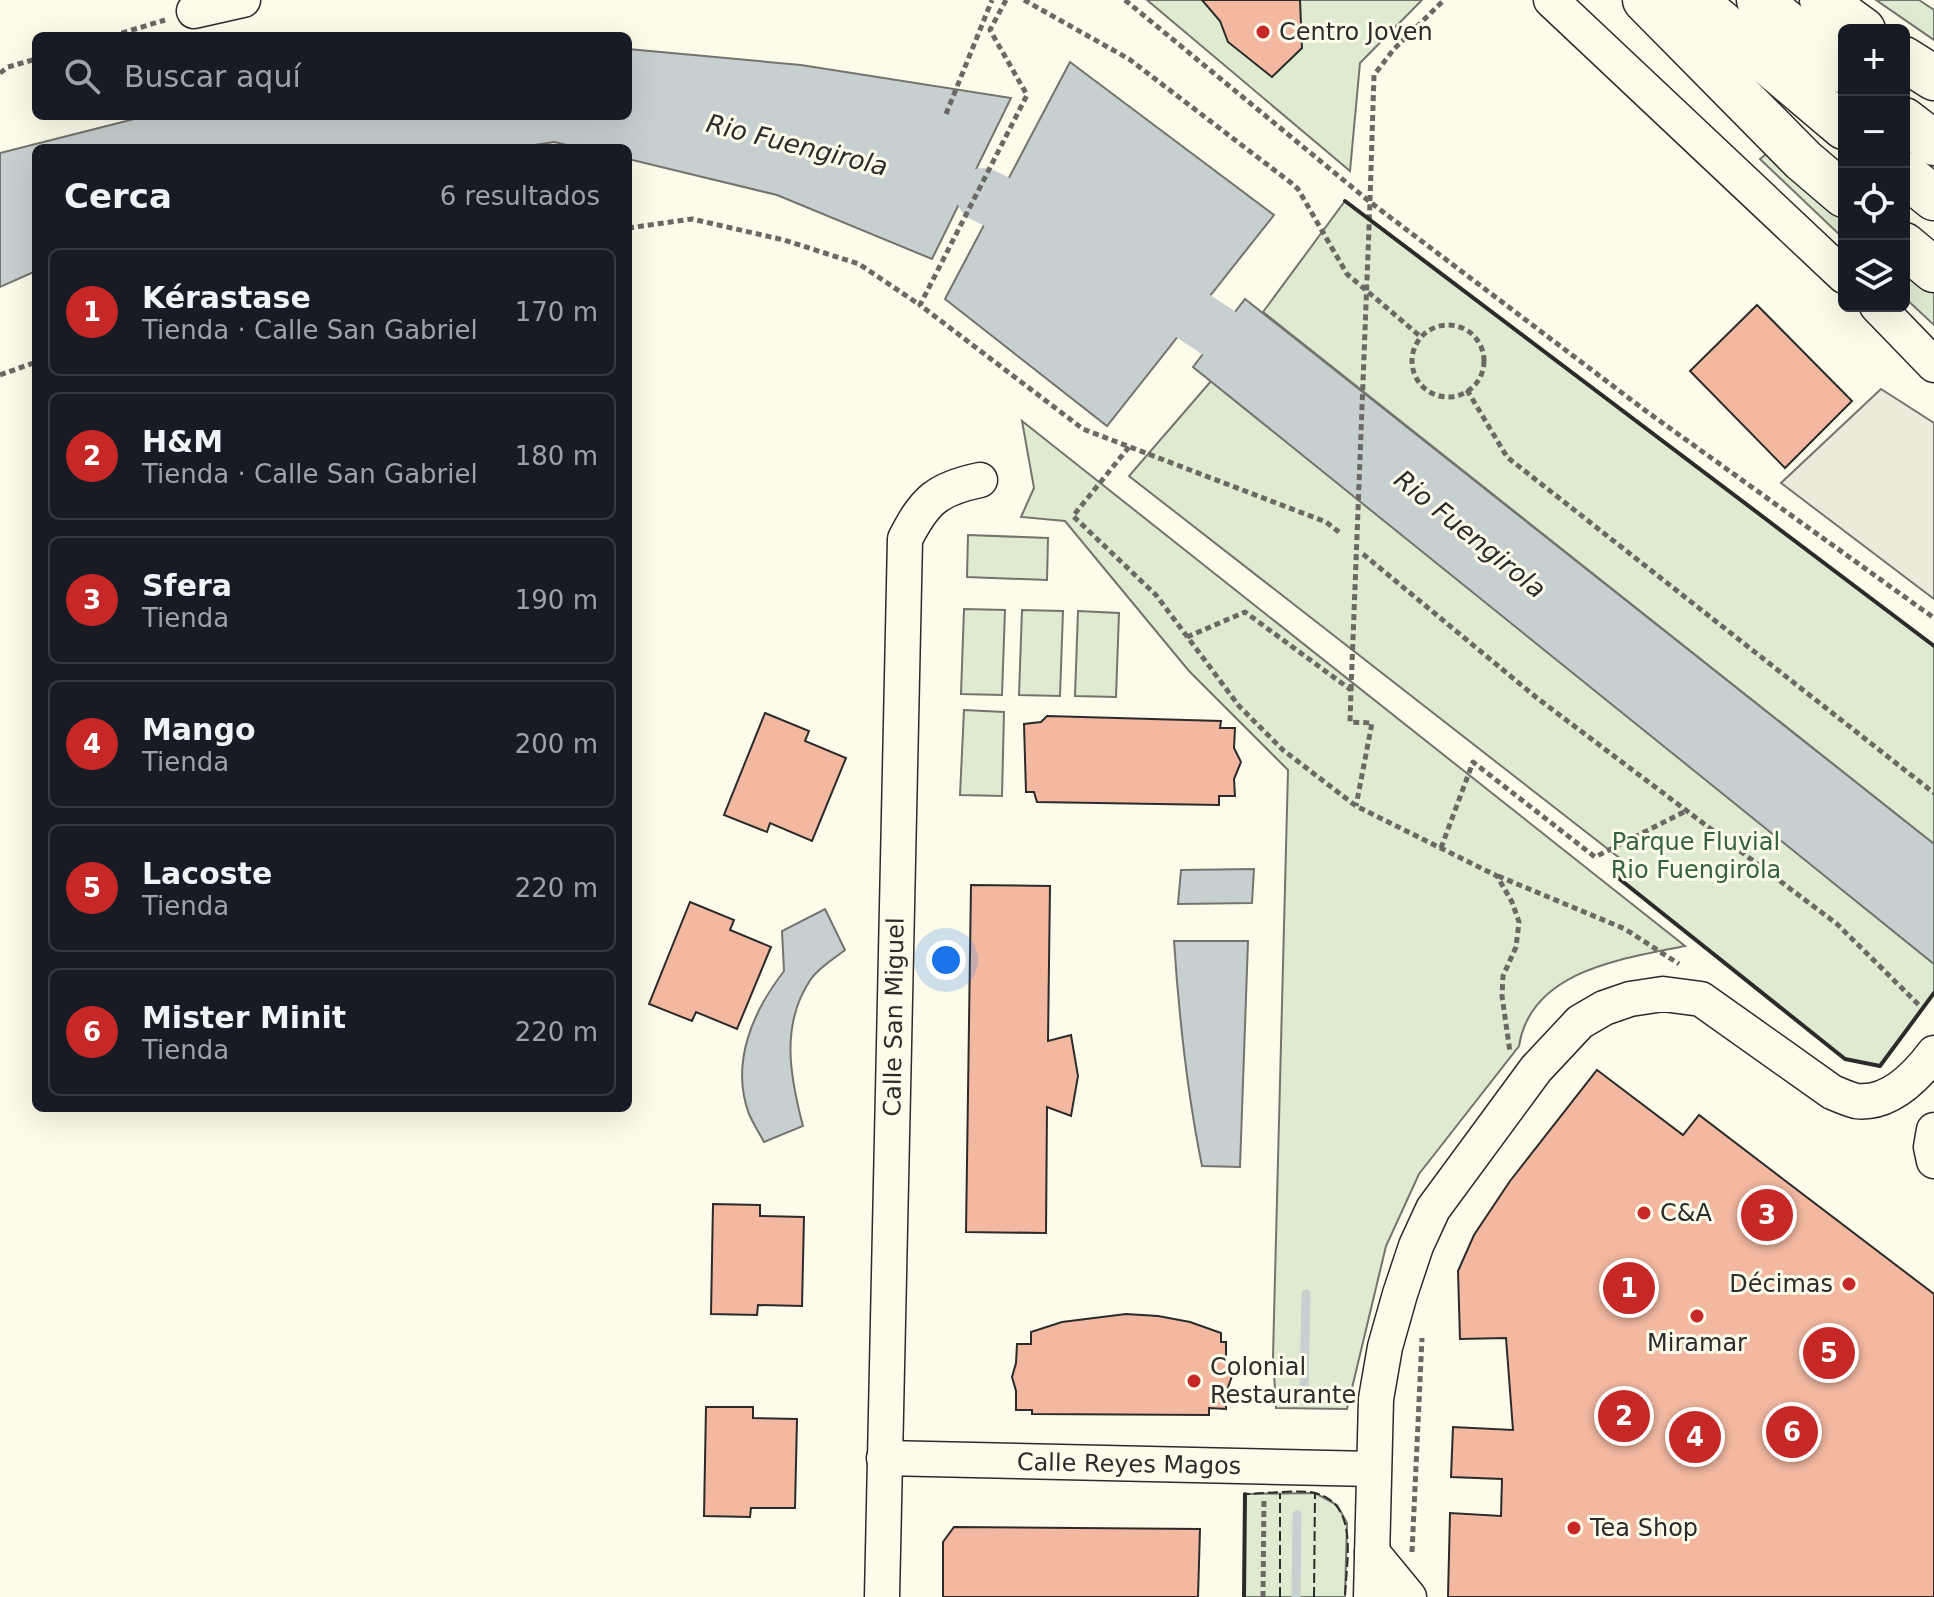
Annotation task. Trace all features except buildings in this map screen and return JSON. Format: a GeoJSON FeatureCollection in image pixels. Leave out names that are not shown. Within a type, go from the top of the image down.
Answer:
{"type":"FeatureCollection","features":[{"type":"Feature","properties":{"kind":"highway"},"geometry":{"type":"LineString","coordinates":[[1645,0],[1803,160],[1838,190]]}},
{"type":"Feature","properties":{"kind":"highway"},"geometry":{"type":"LineString","coordinates":[[1694,0],[1838,122]]}},
{"type":"Feature","properties":{"kind":"highway"},"geometry":{"type":"LineString","coordinates":[[1759,0],[1838,66]]}},
{"type":"Feature","properties":{"kind":"highway"},"geometry":{"type":"LineString","coordinates":[[1822,0],[1855,24]]}},
{"type":"Feature","properties":{"kind":"highway"},"geometry":{"type":"LineString","coordinates":[[1910,63],[1934,78]]}},
{"type":"Feature","properties":{"kind":"highway"},"geometry":{"type":"LineString","coordinates":[[1910,125],[1934,143]]}},
{"type":"Feature","properties":{"kind":"highway"},"geometry":{"type":"LineString","coordinates":[[1910,179],[1934,198]]}},
{"type":"Feature","properties":{"kind":"highway"},"geometry":{"type":"LineString","coordinates":[[1910,250],[1934,270]]}},
{"type":"Feature","properties":{"kind":"street"},"geometry":{"type":"LineString","coordinates":[[194,11],[243,0]]}},
{"type":"Feature","properties":{"kind":"street"},"geometry":{"type":"LineString","coordinates":[[1551,0],[1838,270]]}},
{"type":"Feature","properties":{"kind":"street"},"geometry":{"type":"LineString","coordinates":[[1883,312],[1934,365]]}},
{"type":"Feature","properties":{"kind":"street","name":"Calle San Miguel"},"geometry":{"type":"LineString","coordinates":[[882,1597],[905,539],[921,508],[952,486],[980,480]]}},
{"type":"Feature","properties":{"kind":"street"},"geometry":{"type":"LineString","coordinates":[[1371,1597],[1376,1399],[1385,1347],[1416,1246],[1433,1209],[1536,1069],[1580,1022],[1604,1008],[1630,999],[1663,994],[1701,999],[1832,1092],[1857,1101],[1879,1098],[1903,1087],[1928,1061]]}},
{"type":"Feature","properties":{"kind":"street"},"geometry":{"type":"LineString","coordinates":[[1934,1130],[1931,1147],[1934,1161]]}},
{"type":"Feature","properties":{"kind":"street","name":"Calle Reyes Magos"},"geometry":{"type":"LineString","coordinates":[[884,1458],[1373,1469]]}},
{"type":"Feature","properties":{"kind":"street"},"geometry":{"type":"LineString","coordinates":[[1372,1552],[1409,1597]]}},
{"type":"Feature","properties":{"kind":"path"},"geometry":{"type":"LineString","coordinates":[[946,114],[992,0]]}},
{"type":"Feature","properties":{"kind":"path"},"geometry":{"type":"LineString","coordinates":[[920,305],[1027,95],[990,30],[1006,0]]}},
{"type":"Feature","properties":{"kind":"path"},"geometry":{"type":"LineString","coordinates":[[1024,0],[1129,59],[1290,182],[1298,189],[1347,274],[1421,337]]}},
{"type":"Feature","properties":{"kind":"path"},"geometry":{"type":"LineString","coordinates":[[1125,0],[1370,202],[1646,411],[1934,618]]}},
{"type":"Feature","properties":{"kind":"path"},"geometry":{"type":"LineString","coordinates":[[1356,806],[1372,723],[1350,722],[1374,75],[1394,49],[1444,0]]}},
{"type":"Feature","properties":{"kind":"path"},"geometry":{"type":"LineString","coordinates":[[125,32],[194,11]]}},
{"type":"Feature","properties":{"kind":"path"},"geometry":{"type":"LineString","coordinates":[[0,73],[8,67],[32,60]]}},
{"type":"Feature","properties":{"kind":"path"},"geometry":{"type":"LineString","coordinates":[[632,227],[692,219],[784,240],[859,264],[920,305],[1083,429],[1326,522],[1339,532]]}},
{"type":"Feature","properties":{"kind":"path"},"geometry":{"type":"LineString","coordinates":[[1441,326],[1463,328],[1473,335],[1483,355],[1483,367],[1480,378],[1467,390],[1451,397],[1439,396],[1427,391],[1418,382],[1412,359],[1414,347],[1421,337],[1441,326]]}},
{"type":"Feature","properties":{"kind":"path"},"geometry":{"type":"LineString","coordinates":[[0,375],[32,363]]}},
{"type":"Feature","properties":{"kind":"path"},"geometry":{"type":"LineString","coordinates":[[1467,390],[1507,457],[1934,793]]}},
{"type":"Feature","properties":{"kind":"path"},"geometry":{"type":"LineString","coordinates":[[1129,447],[1073,516],[1156,595],[1239,706],[1283,750],[1356,806],[1497,876],[1625,929],[1703,982],[1701,999]]}},
{"type":"Feature","properties":{"kind":"path"},"geometry":{"type":"LineString","coordinates":[[1363,554],[1537,698],[1837,924],[1919,1005]]}},
{"type":"Feature","properties":{"kind":"path"},"geometry":{"type":"LineString","coordinates":[[1187,637],[1245,612],[1351,690]]}},
{"type":"Feature","properties":{"kind":"path"},"geometry":{"type":"LineString","coordinates":[[1441,848],[1473,762],[1595,857],[1688,810]]}},
{"type":"Feature","properties":{"kind":"path"},"geometry":{"type":"LineString","coordinates":[[1497,876],[1519,922],[1516,947],[1503,976],[1502,996],[1510,1051],[1536,1069]]}},
{"type":"Feature","properties":{"kind":"path"},"geometry":{"type":"LineString","coordinates":[[1411,1559],[1423,1334]]}},
{"type":"Feature","properties":{"kind":"path"},"geometry":{"type":"LineString","coordinates":[[1263,1597],[1264,1494]]}},
{"type":"Feature","properties":{"kind":"green space"},"geometry":{"type":"Polygon","coordinates":[[[1147,0],[1422,0],[1360,63],[1350,171],[1147,0]]]}},
{"type":"Feature","properties":{"kind":"green space"},"geometry":{"type":"Polygon","coordinates":[[[1876,0],[1919,0],[1934,10],[1934,40],[1876,0]]]}},
{"type":"Feature","properties":{"kind":"green space"},"geometry":{"type":"Polygon","coordinates":[[[1770,151],[1838,210],[1838,233],[1760,159],[1770,151]]]}},
{"type":"Feature","properties":{"kind":"green space"},"geometry":{"type":"Polygon","coordinates":[[[1345,201],[1934,646],[1934,844],[1263,312],[1345,201]]]}},
{"type":"Feature","properties":{"kind":"green space"},"geometry":{"type":"Polygon","coordinates":[[[1910,271],[1934,291],[1934,325],[1910,303],[1910,271]]]}},
{"type":"Feature","properties":{"kind":"green space","name":"Parque Fluvial Rio Fuengirola"},"geometry":{"type":"Polygon","coordinates":[[[1212,380],[1934,964],[1934,993],[1880,1066],[1845,1059],[1612,873],[1622,860],[1129,476],[1212,380]]]}},
{"type":"Feature","properties":{"kind":"green space"},"geometry":{"type":"Polygon","coordinates":[[[1022,421],[1685,946],[1634,956],[1583,972],[1560,984],[1541,1000],[1527,1020],[1519,1046],[1419,1174],[1386,1246],[1347,1409],[1276,1408],[1273,1356],[1288,770],[1189,671],[1065,521],[1021,517],[1034,488],[1022,421]]]}},
{"type":"Feature","properties":{"kind":"green space"},"geometry":{"type":"Polygon","coordinates":[[[968,535],[1048,538],[1047,580],[967,577],[968,535]]]}},
{"type":"Feature","properties":{"kind":"green space"},"geometry":{"type":"Polygon","coordinates":[[[964,609],[1005,610],[1002,695],[961,694],[964,609]]]}},
{"type":"Feature","properties":{"kind":"green space"},"geometry":{"type":"Polygon","coordinates":[[[1022,610],[1063,611],[1060,696],[1019,695],[1022,610]]]}},
{"type":"Feature","properties":{"kind":"green space"},"geometry":{"type":"Polygon","coordinates":[[[1078,611],[1119,613],[1116,697],[1075,696],[1078,611]]]}},
{"type":"Feature","properties":{"kind":"green space"},"geometry":{"type":"Polygon","coordinates":[[[964,710],[1004,712],[1002,796],[960,795],[964,710]]]}},
{"type":"Feature","properties":{"kind":"green space"},"geometry":{"type":"Polygon","coordinates":[[[1315,1493],[1337,1505],[1347,1523],[1345,1597],[1244,1597],[1245,1494],[1315,1493]]]}},
{"type":"Feature","properties":{"kind":"shaded area"},"geometry":{"type":"Polygon","coordinates":[[[1881,389],[1934,423],[1934,599],[1781,483],[1881,389]]]}},
{"type":"Feature","properties":{"kind":"water"},"geometry":{"type":"Polygon","coordinates":[[[632,49],[801,65],[1011,98],[932,259],[777,195],[632,160],[632,144],[36,144],[130,120],[632,120],[632,49]]]}},
{"type":"Feature","properties":{"kind":"water"},"geometry":{"type":"Polygon","coordinates":[[[1070,62],[1274,215],[1107,426],[945,299],[1070,62]]]}},
{"type":"Feature","properties":{"kind":"water"},"geometry":{"type":"Polygon","coordinates":[[[32,145],[32,273],[0,287],[0,153],[32,145]]]}},
{"type":"Feature","properties":{"kind":"water"},"geometry":{"type":"Polygon","coordinates":[[[1245,299],[1934,844],[1934,964],[1193,367],[1245,299]]]}},
{"type":"Feature","properties":{"kind":"water"},"geometry":{"type":"Polygon","coordinates":[[[1254,869],[1252,903],[1178,904],[1181,870],[1254,869]]]}},
{"type":"Feature","properties":{"kind":"water"},"geometry":{"type":"Polygon","coordinates":[[[825,909],[845,950],[814,975],[801,996],[795,1014],[790,1051],[794,1089],[803,1126],[764,1142],[749,1114],[744,1095],[742,1076],[748,1038],[763,1003],[784,971],[782,931],[825,909]]]}},
{"type":"Feature","properties":{"kind":"water"},"geometry":{"type":"Polygon","coordinates":[[[1174,941],[1248,941],[1240,1167],[1202,1166],[1184,1054],[1174,941]]]}},
{"type":"Feature","properties":{"kind":"waterway","name":"Rio Fuengirola"},"geometry":{"type":"LineString","coordinates":[[983,195],[1063,235]]}},
{"type":"Feature","properties":{"kind":"waterway","name":"Rio Fuengirola"},"geometry":{"type":"LineString","coordinates":[[1132,276],[1219,333],[1278,380]]}},
{"type":"Feature","properties":{"kind":"waterway"},"geometry":{"type":"LineString","coordinates":[[1304,1390],[1306,1294]]}},
{"type":"Feature","properties":{"kind":"waterway"},"geometry":{"type":"LineString","coordinates":[[1296,1597],[1297,1515]]}},
{"type":"Feature","properties":{"kind":"fence"},"geometry":{"type":"LineString","coordinates":[[1244,1597],[1245,1494],[1300,1491],[1329,1499],[1339,1509],[1345,1522],[1348,1552],[1345,1597]]}},
{"type":"Feature","properties":{"kind":"fence"},"geometry":{"type":"LineString","coordinates":[[1314,1597],[1315,1493]]}},
{"type":"Feature","properties":{"kind":"fence"},"geometry":{"type":"LineString","coordinates":[[1280,1494],[1280,1597]]}},
{"type":"Feature","properties":{"kind":"wall"},"geometry":{"type":"LineString","coordinates":[[1345,201],[1934,646]]}},
{"type":"Feature","properties":{"kind":"wall"},"geometry":{"type":"LineString","coordinates":[[1612,873],[1845,1059],[1880,1066],[1934,993]]}},
{"type":"Feature","properties":{"kind":"wall"},"geometry":{"type":"LineString","coordinates":[[1244,1597],[1245,1494]]}},
{"type":"Feature","properties":{"kind":"place","name":"Centro Joven"},"geometry":{"type":"Point","coordinates":[1263,32]}},
{"type":"Feature","properties":{"kind":"place","name":"C&A"},"geometry":{"type":"Point","coordinates":[1644,1213]}},
{"type":"Feature","properties":{"kind":"place","name":"Sfera"},"geometry":{"type":"Point","coordinates":[1767,1215]}},
{"type":"Feature","properties":{"kind":"place","name":"Décimas"},"geometry":{"type":"Point","coordinates":[1849,1284]}},
{"type":"Feature","properties":{"kind":"place","name":"Kérastase"},"geometry":{"type":"Point","coordinates":[1629,1288]}},
{"type":"Feature","properties":{"kind":"place","name":"Miramar"},"geometry":{"type":"Point","coordinates":[1697,1316]}},
{"type":"Feature","properties":{"kind":"place","name":"Lacoste"},"geometry":{"type":"Point","coordinates":[1829,1353]}},
{"type":"Feature","properties":{"kind":"place","name":"Colonial Restaurante"},"geometry":{"type":"Point","coordinates":[1194,1381]}},
{"type":"Feature","properties":{"kind":"place","name":"H&M"},"geometry":{"type":"Point","coordinates":[1624,1416]}},
{"type":"Feature","properties":{"kind":"place","name":"Mister Minit"},"geometry":{"type":"Point","coordinates":[1792,1432]}},
{"type":"Feature","properties":{"kind":"place","name":"Mango"},"geometry":{"type":"Point","coordinates":[1695,1437]}},
{"type":"Feature","properties":{"kind":"place","name":"Tea Shop"},"geometry":{"type":"Point","coordinates":[1574,1528]}}]}
